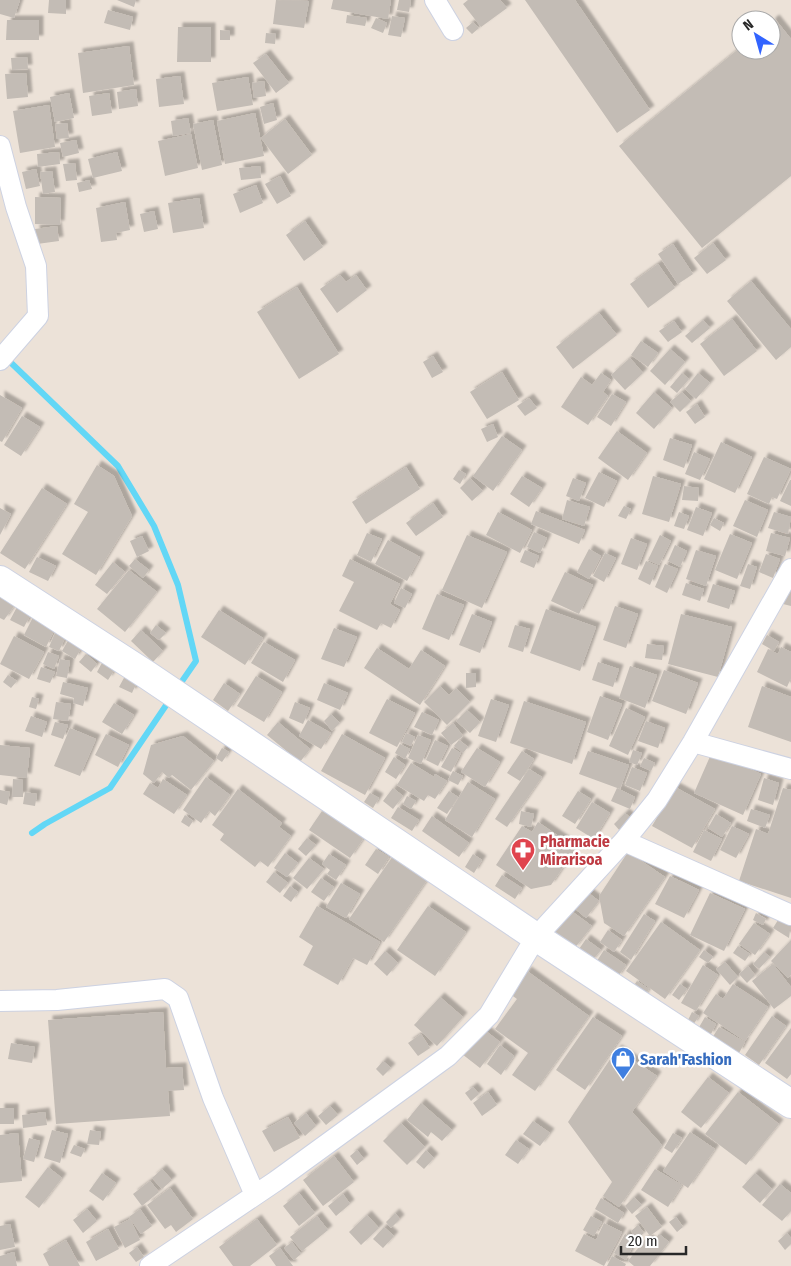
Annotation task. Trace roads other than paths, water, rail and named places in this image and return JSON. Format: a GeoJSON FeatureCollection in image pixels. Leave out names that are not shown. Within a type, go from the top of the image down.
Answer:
{"type":"FeatureCollection","features":[{"type":"Feature","properties":{"kind":"street"},"geometry":{"type":"LineString","coordinates":[[434,0],[452,30]]}},
{"type":"Feature","properties":{"kind":"street"},"geometry":{"type":"LineString","coordinates":[[0,146],[16,207],[36,266],[38,316],[0,360]]}},
{"type":"Feature","properties":{"kind":"street"},"geometry":{"type":"LineString","coordinates":[[150,1266],[255,1195],[448,1056],[489,1014],[536,937],[624,841],[657,800],[693,742],[791,569]]}},
{"type":"Feature","properties":{"kind":"street"},"geometry":{"type":"LineString","coordinates":[[0,580],[147,675],[536,937],[791,1104]]}},
{"type":"Feature","properties":{"kind":"street"},"geometry":{"type":"LineString","coordinates":[[693,742],[791,768]]}},
{"type":"Feature","properties":{"kind":"street"},"geometry":{"type":"LineString","coordinates":[[624,841],[791,915]]}},
{"type":"Feature","properties":{"kind":"street"},"geometry":{"type":"LineString","coordinates":[[0,1001],[57,1000],[165,989],[178,998],[212,1098],[255,1195]]}},
{"type":"Feature","properties":{"kind":"waterway"},"geometry":{"type":"LineString","coordinates":[[5,357],[118,466],[154,526],[178,585],[196,661],[178,687]]}},
{"type":"Feature","properties":{"kind":"waterway"},"geometry":{"type":"LineString","coordinates":[[32,833],[110,788],[171,698]]}},
{"type":"Feature","properties":{"kind":"place","name":"Pharmacie Mirarisoa"},"geometry":{"type":"Point","coordinates":[523,871]}},
{"type":"Feature","properties":{"kind":"place","name":"Sarah'Fashion"},"geometry":{"type":"Point","coordinates":[623,1080]}}]}
